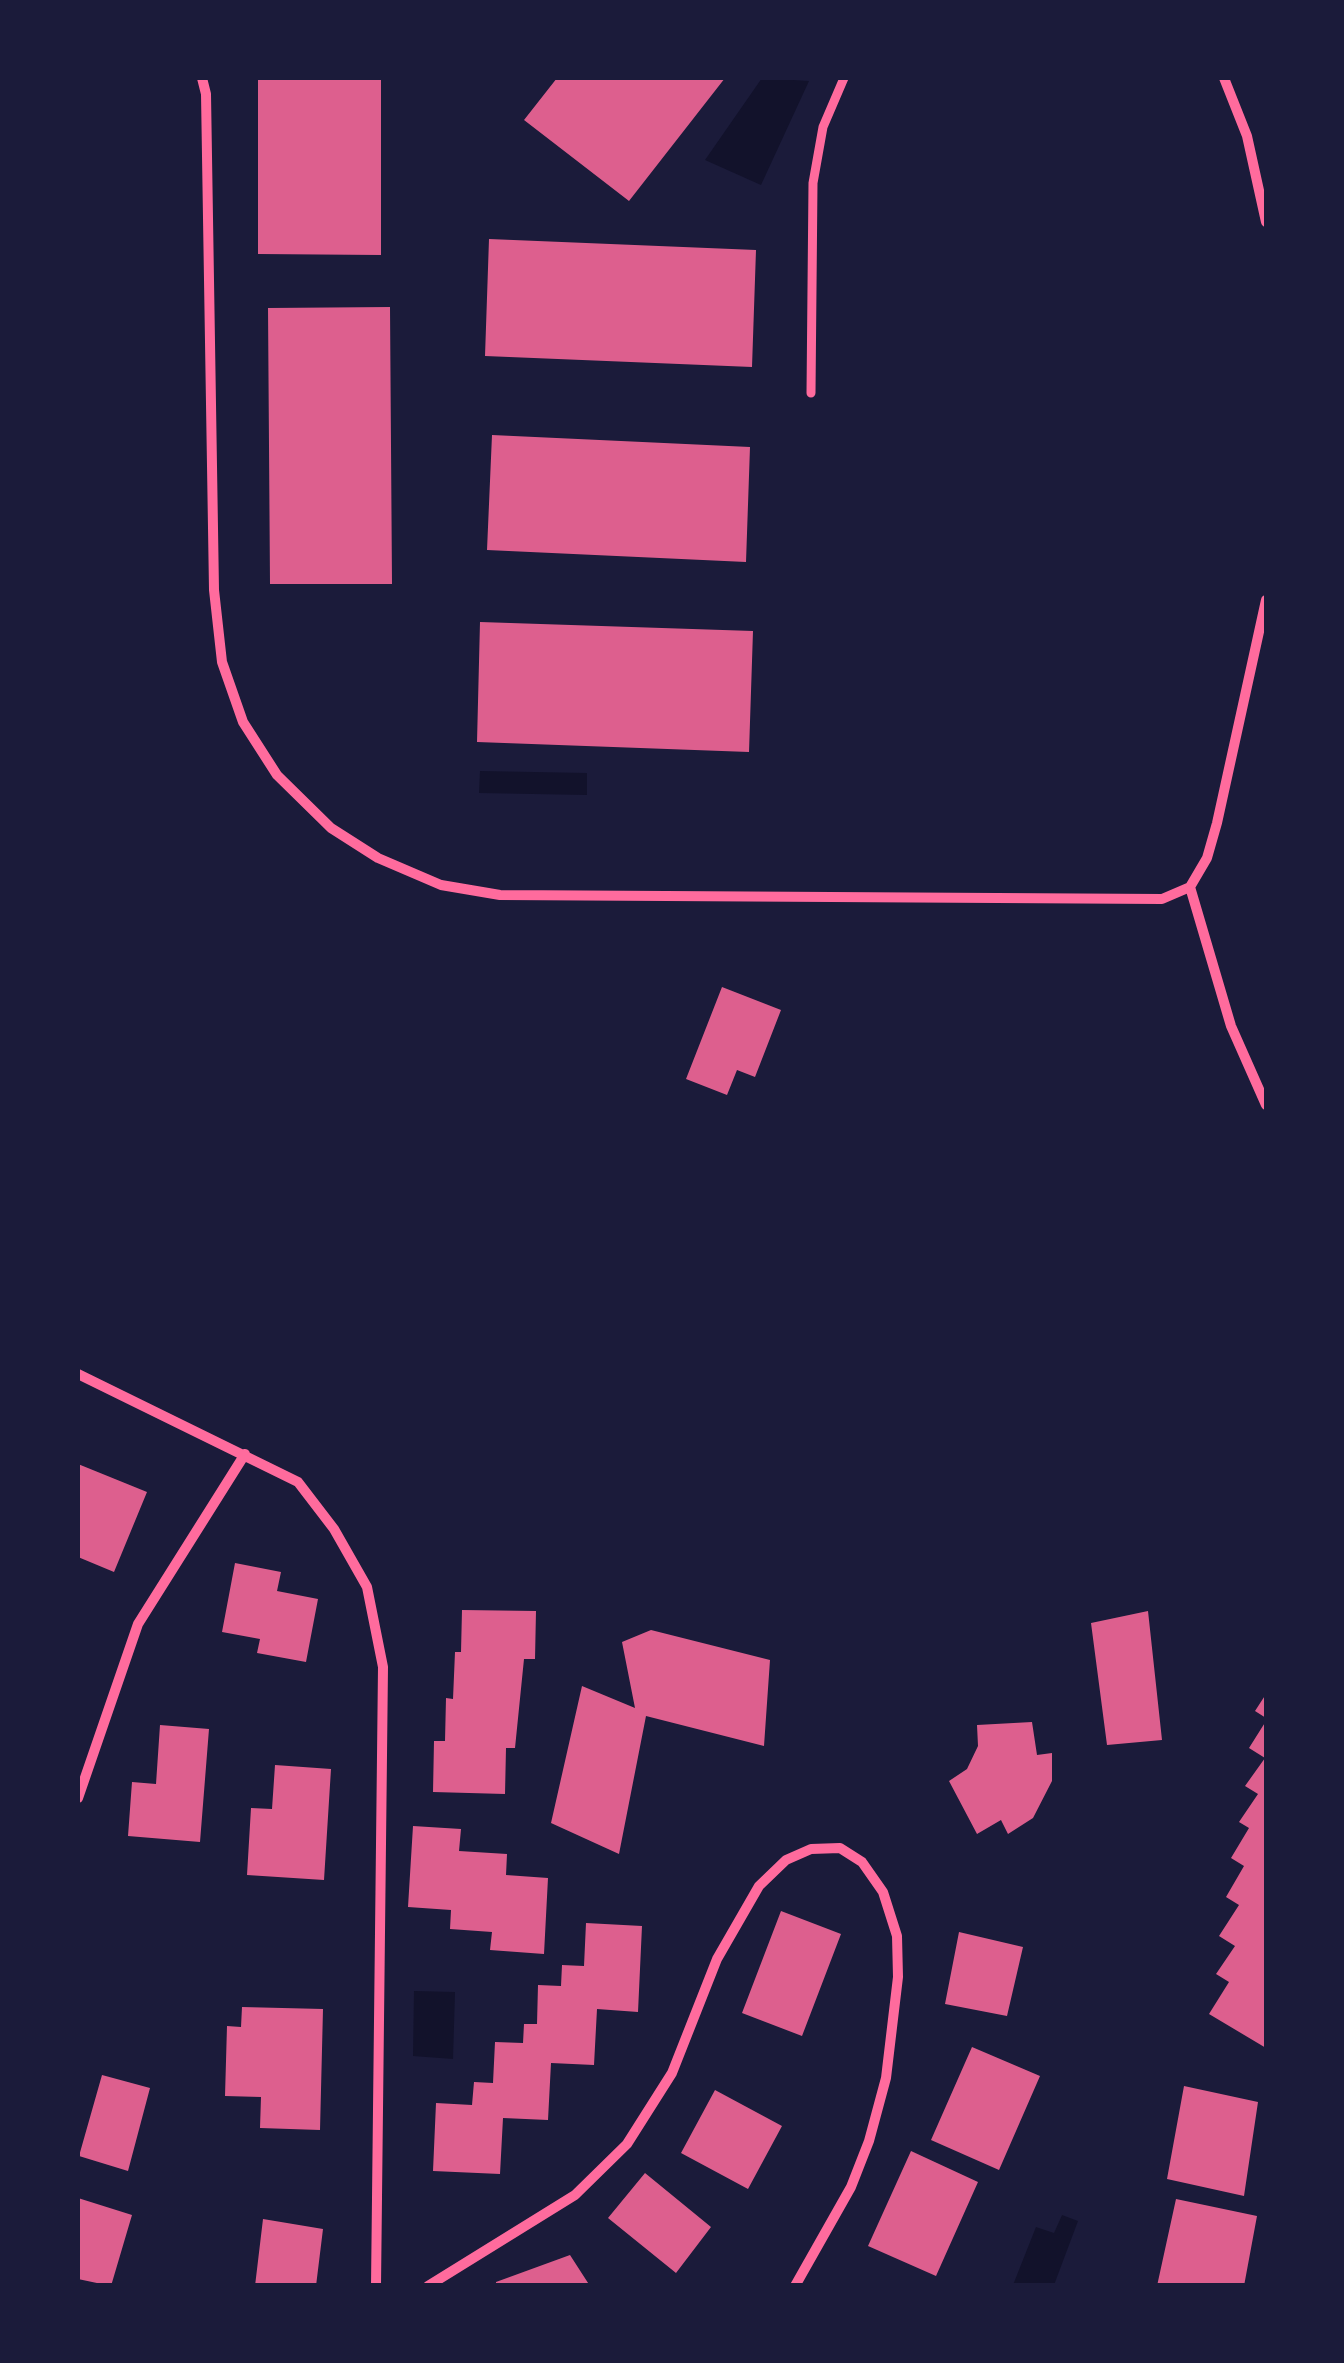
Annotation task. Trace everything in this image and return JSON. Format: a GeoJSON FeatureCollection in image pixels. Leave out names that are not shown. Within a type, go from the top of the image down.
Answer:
{"type":"FeatureCollection","features":[{"type":"Feature","properties":{"kind":"street"},"geometry":{"type":"LineString","coordinates":[[202,78],[206,94],[214,590],[222,662],[242,722],[277,774],[331,828],[378,858],[440,885],[500,895],[1162,900],[1190,887],[1207,858],[1266,600]]}},
{"type":"Feature","properties":{"kind":"street"},"geometry":{"type":"LineString","coordinates":[[811,394],[812,184],[822,126],[844,78]]}},
{"type":"Feature","properties":{"kind":"street"},"geometry":{"type":"LineString","coordinates":[[1224,78],[1247,136],[1266,222]]}},
{"type":"Feature","properties":{"kind":"street"},"geometry":{"type":"LineString","coordinates":[[1190,887],[1231,1026],[1266,1105]]}},
{"type":"Feature","properties":{"kind":"street"},"geometry":{"type":"LineString","coordinates":[[78,1374],[298,1482],[334,1529],[367,1587],[382,1668],[376,2286]]}},
{"type":"Feature","properties":{"kind":"street"},"geometry":{"type":"LineString","coordinates":[[78,1798],[138,1624],[245,1454]]}},
{"type":"Feature","properties":{"kind":"street"},"geometry":{"type":"LineString","coordinates":[[428,2286],[575,2195],[627,2144],[672,2073],[717,1960],[758,1886],[786,1860],[811,1849],[840,1848],[862,1862],[883,1892],[897,1936],[898,1977],[886,2078],[869,2141],[851,2188],[795,2286]]}},
{"type":"Feature","properties":{"kind":"shaded area"},"geometry":{"type":"Polygon","coordinates":[[[762,78],[809,81],[761,185],[705,160],[762,78]]]}},
{"type":"Feature","properties":{"kind":"shaded area"},"geometry":{"type":"Polygon","coordinates":[[[480,771],[587,773],[587,795],[479,793],[480,771]]]}},
{"type":"Feature","properties":{"kind":"shaded area"},"geometry":{"type":"Polygon","coordinates":[[[414,1991],[455,1992],[453,2059],[413,2056],[414,1991]]]}},
{"type":"Feature","properties":{"kind":"shaded area"},"geometry":{"type":"Polygon","coordinates":[[[1062,2215],[1078,2221],[1054,2285],[1013,2285],[1036,2227],[1054,2233],[1062,2215]]]}},
{"type":"Feature","properties":{"kind":"building"},"geometry":{"type":"Polygon","coordinates":[[[258,78],[381,78],[381,255],[258,254],[258,78]]]}},
{"type":"Feature","properties":{"kind":"building"},"geometry":{"type":"Polygon","coordinates":[[[557,78],[725,78],[629,201],[524,120],[557,78]]]}},
{"type":"Feature","properties":{"kind":"building"},"geometry":{"type":"Polygon","coordinates":[[[489,239],[756,250],[752,367],[485,356],[489,239]]]}},
{"type":"Feature","properties":{"kind":"building"},"geometry":{"type":"Polygon","coordinates":[[[390,307],[392,584],[270,584],[268,308],[390,307]]]}},
{"type":"Feature","properties":{"kind":"building"},"geometry":{"type":"Polygon","coordinates":[[[492,435],[750,447],[746,562],[487,550],[492,435]]]}},
{"type":"Feature","properties":{"kind":"building"},"geometry":{"type":"Polygon","coordinates":[[[480,622],[753,631],[749,752],[477,742],[480,622]]]}},
{"type":"Feature","properties":{"kind":"building"},"geometry":{"type":"Polygon","coordinates":[[[722,987],[781,1010],[755,1077],[737,1070],[727,1095],[686,1079],[722,987]]]}},
{"type":"Feature","properties":{"kind":"building"},"geometry":{"type":"Polygon","coordinates":[[[78,1464],[147,1492],[114,1572],[78,1557],[78,1464]]]}},
{"type":"Feature","properties":{"kind":"building"},"geometry":{"type":"Polygon","coordinates":[[[235,1563],[281,1572],[277,1591],[318,1599],[306,1662],[257,1653],[260,1639],[222,1632],[235,1563]]]}},
{"type":"Feature","properties":{"kind":"building"},"geometry":{"type":"Polygon","coordinates":[[[462,1610],[536,1611],[535,1659],[524,1659],[515,1748],[506,1748],[505,1794],[433,1792],[434,1741],[445,1741],[446,1698],[453,1699],[455,1652],[461,1652],[462,1610]]]}},
{"type":"Feature","properties":{"kind":"building"},"geometry":{"type":"Polygon","coordinates":[[[1148,1611],[1162,1740],[1107,1745],[1091,1623],[1148,1611]]]}},
{"type":"Feature","properties":{"kind":"building"},"geometry":{"type":"Polygon","coordinates":[[[651,1630],[770,1660],[764,1746],[646,1716],[619,1854],[551,1823],[582,1686],[635,1708],[622,1642],[651,1630]]]}},
{"type":"Feature","properties":{"kind":"building"},"geometry":{"type":"Polygon","coordinates":[[[1266,1694],[1266,1718],[1255,1711],[1266,1694]]]}},
{"type":"Feature","properties":{"kind":"building"},"geometry":{"type":"Polygon","coordinates":[[[1266,1721],[1266,2048],[1209,2014],[1229,1982],[1216,1974],[1235,1946],[1219,1936],[1239,1905],[1226,1897],[1244,1866],[1231,1858],[1249,1828],[1239,1822],[1258,1794],[1245,1786],[1265,1758],[1249,1748],[1266,1721]]]}},
{"type":"Feature","properties":{"kind":"building"},"geometry":{"type":"Polygon","coordinates":[[[1032,1722],[1037,1755],[1052,1753],[1052,1781],[1033,1818],[1008,1834],[1001,1820],[977,1834],[949,1781],[967,1769],[978,1746],[977,1725],[1032,1722]]]}},
{"type":"Feature","properties":{"kind":"building"},"geometry":{"type":"Polygon","coordinates":[[[160,1725],[209,1729],[200,1842],[128,1836],[132,1782],[156,1784],[160,1725]]]}},
{"type":"Feature","properties":{"kind":"building"},"geometry":{"type":"Polygon","coordinates":[[[275,1765],[331,1769],[324,1880],[247,1875],[251,1808],[272,1809],[275,1765]]]}},
{"type":"Feature","properties":{"kind":"building"},"geometry":{"type":"Polygon","coordinates":[[[413,1826],[461,1829],[459,1851],[507,1854],[506,1875],[548,1878],[544,1954],[490,1950],[492,1932],[450,1929],[451,1910],[408,1907],[413,1826]]]}},
{"type":"Feature","properties":{"kind":"building"},"geometry":{"type":"Polygon","coordinates":[[[781,1911],[841,1934],[802,2036],[742,2013],[781,1911]]]}},
{"type":"Feature","properties":{"kind":"building"},"geometry":{"type":"Polygon","coordinates":[[[586,1923],[642,1926],[638,2012],[597,2009],[594,2065],[551,2063],[548,2120],[503,2118],[500,2174],[433,2171],[436,2103],[472,2105],[474,2082],[493,2083],[495,2042],[523,2043],[524,2024],[537,2024],[538,1985],[561,1986],[562,1965],[584,1966],[586,1923]]]}},
{"type":"Feature","properties":{"kind":"building"},"geometry":{"type":"Polygon","coordinates":[[[959,1932],[1023,1947],[1007,2016],[945,2004],[959,1932]]]}},
{"type":"Feature","properties":{"kind":"building"},"geometry":{"type":"Polygon","coordinates":[[[242,2007],[323,2009],[320,2130],[260,2128],[261,2097],[225,2096],[227,2026],[241,2027],[242,2007]]]}},
{"type":"Feature","properties":{"kind":"building"},"geometry":{"type":"Polygon","coordinates":[[[972,2047],[1040,2076],[999,2170],[931,2140],[972,2047]]]}},
{"type":"Feature","properties":{"kind":"building"},"geometry":{"type":"Polygon","coordinates":[[[102,2075],[150,2088],[128,2171],[79,2156],[102,2075]]]}},
{"type":"Feature","properties":{"kind":"building"},"geometry":{"type":"Polygon","coordinates":[[[1184,2086],[1258,2102],[1244,2196],[1167,2179],[1184,2086]]]}},
{"type":"Feature","properties":{"kind":"building"},"geometry":{"type":"Polygon","coordinates":[[[715,2090],[782,2126],[748,2189],[681,2153],[715,2090]]]}},
{"type":"Feature","properties":{"kind":"building"},"geometry":{"type":"Polygon","coordinates":[[[911,2151],[978,2182],[936,2276],[868,2246],[911,2151]]]}},
{"type":"Feature","properties":{"kind":"building"},"geometry":{"type":"Polygon","coordinates":[[[645,2173],[711,2227],[676,2273],[608,2218],[645,2173]]]}},
{"type":"Feature","properties":{"kind":"building"},"geometry":{"type":"Polygon","coordinates":[[[78,2198],[132,2215],[111,2286],[78,2279],[78,2198]]]}},
{"type":"Feature","properties":{"kind":"building"},"geometry":{"type":"Polygon","coordinates":[[[1176,2199],[1257,2216],[1244,2286],[1157,2286],[1176,2199]]]}},
{"type":"Feature","properties":{"kind":"building"},"geometry":{"type":"Polygon","coordinates":[[[263,2219],[323,2229],[316,2286],[255,2286],[263,2219]]]}},
{"type":"Feature","properties":{"kind":"building"},"geometry":{"type":"Polygon","coordinates":[[[570,2255],[590,2286],[496,2286],[496,2282],[570,2255]]]}}]}
